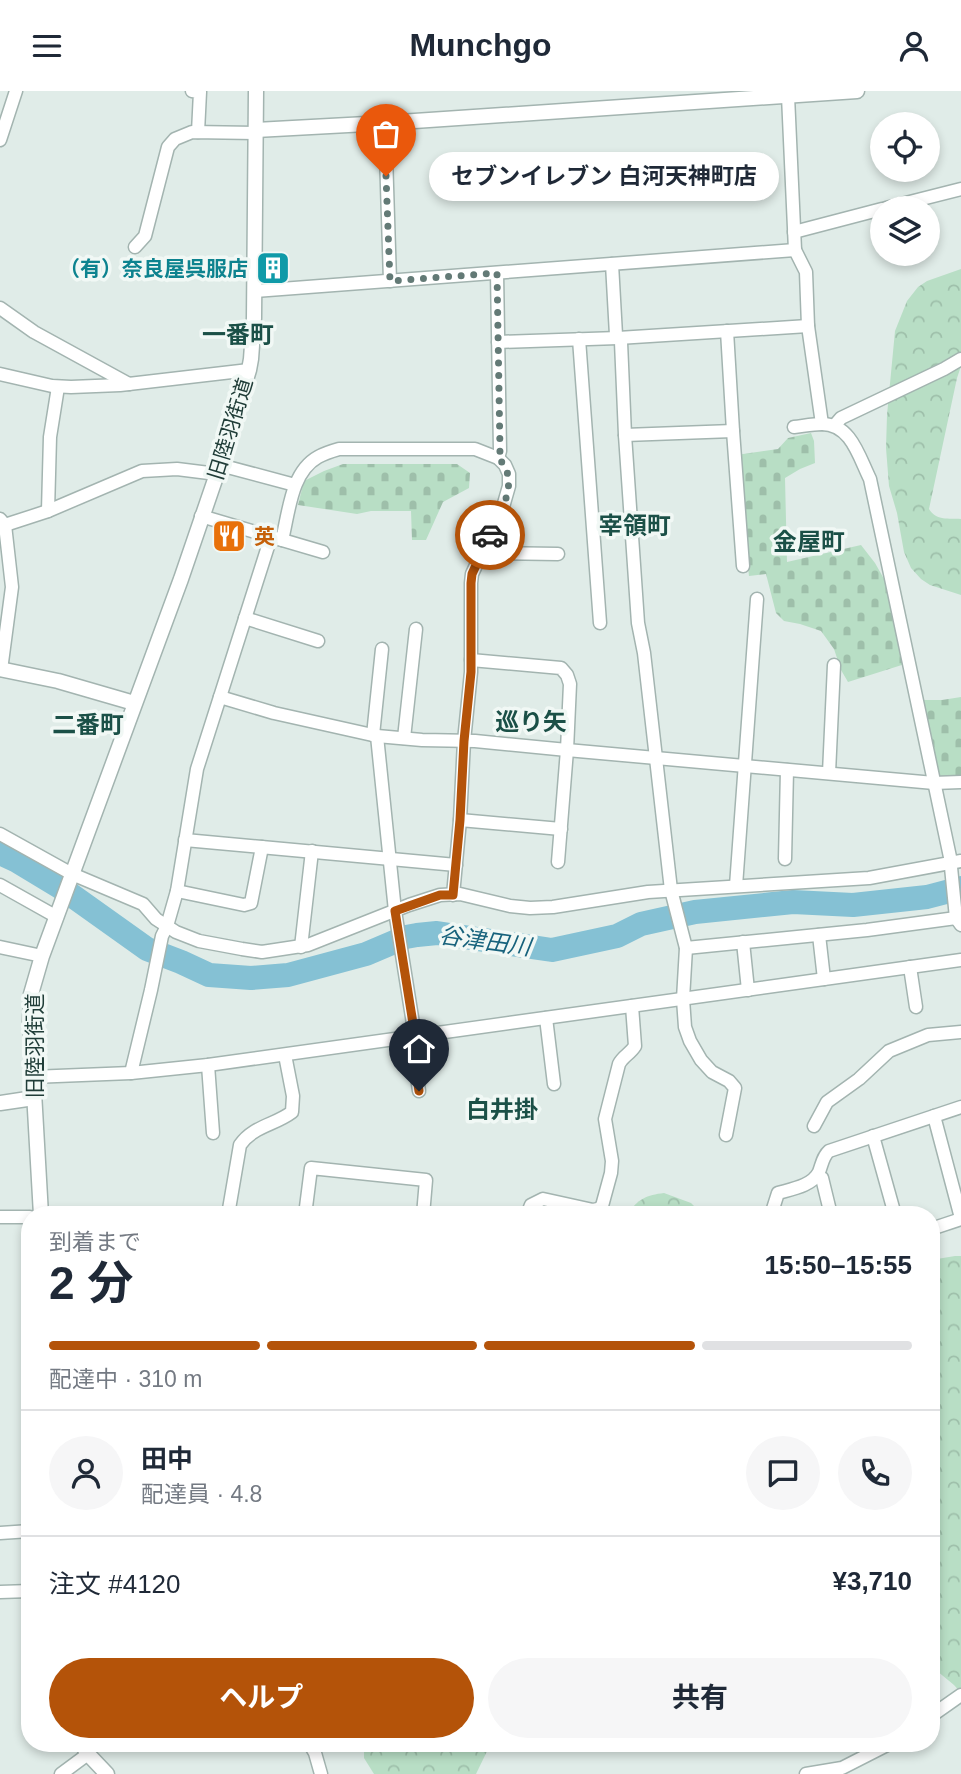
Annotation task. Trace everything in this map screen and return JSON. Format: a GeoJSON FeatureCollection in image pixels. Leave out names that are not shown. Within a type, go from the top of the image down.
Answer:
{"type":"FeatureCollection","features":[{"type":"Feature","properties":{"kind":"street"},"geometry":{"type":"LineString","coordinates":[[0,139],[16,91]]}},
{"type":"Feature","properties":{"kind":"street"},"geometry":{"type":"LineString","coordinates":[[192,91],[200,92],[198,132]]}},
{"type":"Feature","properties":{"kind":"street","name":"旧陸羽街道"},"geometry":{"type":"LineString","coordinates":[[40,1206],[32,1077],[31,994],[42,956],[181,579],[219,470],[249,370],[255,291],[256,91]]}},
{"type":"Feature","properties":{"kind":"street"},"geometry":{"type":"LineString","coordinates":[[135,247],[145,236],[168,147],[175,139],[185,134],[385,123],[756,94],[788,96],[857,91]]}},
{"type":"Feature","properties":{"kind":"street"},"geometry":{"type":"LineString","coordinates":[[788,96],[795,250],[806,272],[808,326],[828,424]]}},
{"type":"Feature","properties":{"kind":"street"},"geometry":{"type":"LineString","coordinates":[[385,123],[390,281]]}},
{"type":"Feature","properties":{"kind":"street"},"geometry":{"type":"LineString","coordinates":[[934,196],[961,189]]}},
{"type":"Feature","properties":{"kind":"street"},"geometry":{"type":"LineString","coordinates":[[794,232],[870,213]]}},
{"type":"Feature","properties":{"kind":"street"},"geometry":{"type":"LineString","coordinates":[[255,291],[795,250]]}},
{"type":"Feature","properties":{"kind":"street"},"geometry":{"type":"LineString","coordinates":[[612,264],[616,335],[621,342],[638,623],[644,653],[671,890],[684,943],[685,1027],[701,1060],[712,1072],[729,1081],[735,1088],[726,1135]]}},
{"type":"Feature","properties":{"kind":"street"},"geometry":{"type":"LineString","coordinates":[[497,273],[498,458]]}},
{"type":"Feature","properties":{"kind":"street"},"geometry":{"type":"LineString","coordinates":[[0,308],[33,332],[131,384]]}},
{"type":"Feature","properties":{"kind":"street"},"geometry":{"type":"LineString","coordinates":[[498,342],[618,338],[808,326]]}},
{"type":"Feature","properties":{"kind":"street"},"geometry":{"type":"LineString","coordinates":[[727,331],[743,566]]}},
{"type":"Feature","properties":{"kind":"street"},"geometry":{"type":"LineString","coordinates":[[579,339],[600,623]]}},
{"type":"Feature","properties":{"kind":"street"},"geometry":{"type":"LineString","coordinates":[[794,427],[828,424],[961,359]]}},
{"type":"Feature","properties":{"kind":"street"},"geometry":{"type":"LineString","coordinates":[[0,374],[58,387],[71,387],[131,384],[249,370]]}},
{"type":"Feature","properties":{"kind":"street"},"geometry":{"type":"LineString","coordinates":[[48,511],[50,437],[58,387]]}},
{"type":"Feature","properties":{"kind":"street"},"geometry":{"type":"LineString","coordinates":[[684,943],[743,942],[819,935],[957,917],[954,866],[870,479],[845,431],[828,424]]}},
{"type":"Feature","properties":{"kind":"street"},"geometry":{"type":"LineString","coordinates":[[625,435],[733,431]]}},
{"type":"Feature","properties":{"kind":"street"},"geometry":{"type":"LineString","coordinates":[[131,1073],[177,891],[197,769],[245,618],[303,469],[318,457],[339,449],[475,449],[498,458],[509,474],[509,487],[503,507],[472,574],[470,691],[453,895]]}},
{"type":"Feature","properties":{"kind":"street"},"geometry":{"type":"LineString","coordinates":[[134,703],[58,681],[1,669],[6,576],[2,522],[48,511],[142,471],[219,470],[295,485]]}},
{"type":"Feature","properties":{"kind":"street"},"geometry":{"type":"LineString","coordinates":[[201,516],[323,552]]}},
{"type":"Feature","properties":{"kind":"street"},"geometry":{"type":"LineString","coordinates":[[482,553],[558,554]]}},
{"type":"Feature","properties":{"kind":"street"},"geometry":{"type":"LineString","coordinates":[[736,886],[757,599]]}},
{"type":"Feature","properties":{"kind":"street"},"geometry":{"type":"LineString","coordinates":[[245,618],[318,641]]}},
{"type":"Feature","properties":{"kind":"street"},"geometry":{"type":"LineString","coordinates":[[404,738],[416,629]]}},
{"type":"Feature","properties":{"kind":"street"},"geometry":{"type":"LineString","coordinates":[[382,649],[375,735],[419,1091]]}},
{"type":"Feature","properties":{"kind":"street"},"geometry":{"type":"LineString","coordinates":[[471,660],[561,668],[567,675],[570,684],[567,751],[558,862]]}},
{"type":"Feature","properties":{"kind":"street"},"geometry":{"type":"LineString","coordinates":[[829,773],[834,665]]}},
{"type":"Feature","properties":{"kind":"street"},"geometry":{"type":"LineString","coordinates":[[220,697],[274,713],[375,735],[934,783],[961,782]]}},
{"type":"Feature","properties":{"kind":"street"},"geometry":{"type":"LineString","coordinates":[[785,859],[787,770]]}},
{"type":"Feature","properties":{"kind":"street"},"geometry":{"type":"LineString","coordinates":[[460,820],[561,829]]}},
{"type":"Feature","properties":{"kind":"street"},"geometry":{"type":"LineString","coordinates":[[0,834],[71,878],[143,904],[165,931],[176,932],[199,941],[262,952],[309,945],[440,895],[470,896],[510,906],[553,907],[648,892],[869,878],[954,866]]}},
{"type":"Feature","properties":{"kind":"street"},"geometry":{"type":"LineString","coordinates":[[185,840],[456,865]]}},
{"type":"Feature","properties":{"kind":"street"},"geometry":{"type":"LineString","coordinates":[[177,891],[244,905],[251,903],[262,847]]}},
{"type":"Feature","properties":{"kind":"street"},"geometry":{"type":"LineString","coordinates":[[301,947],[312,852]]}},
{"type":"Feature","properties":{"kind":"street"},"geometry":{"type":"LineString","coordinates":[[0,885],[58,914]]}},
{"type":"Feature","properties":{"kind":"street"},"geometry":{"type":"LineString","coordinates":[[819,935],[824,979]]}},
{"type":"Feature","properties":{"kind":"street"},"geometry":{"type":"LineString","coordinates":[[743,942],[748,990]]}},
{"type":"Feature","properties":{"kind":"street"},"geometry":{"type":"LineString","coordinates":[[0,947],[42,956]]}},
{"type":"Feature","properties":{"kind":"street"},"geometry":{"type":"LineString","coordinates":[[32,1077],[131,1073],[208,1065],[961,960]]}},
{"type":"Feature","properties":{"kind":"street"},"geometry":{"type":"LineString","coordinates":[[910,967],[916,1007]]}},
{"type":"Feature","properties":{"kind":"street"},"geometry":{"type":"LineString","coordinates":[[602,1206],[612,1161],[605,1119],[622,1058],[635,1047],[632,1006]]}},
{"type":"Feature","properties":{"kind":"street"},"geometry":{"type":"LineString","coordinates":[[547,1018],[554,1084]]}},
{"type":"Feature","properties":{"kind":"street"},"geometry":{"type":"LineString","coordinates":[[814,1126],[827,1102],[859,1079],[889,1051],[928,1035],[961,1032]]}},
{"type":"Feature","properties":{"kind":"street"},"geometry":{"type":"LineString","coordinates":[[230,1206],[240,1145],[246,1136],[256,1129],[292,1112],[293,1096],[285,1055]]}},
{"type":"Feature","properties":{"kind":"street"},"geometry":{"type":"LineString","coordinates":[[208,1065],[213,1133]]}},
{"type":"Feature","properties":{"kind":"street"},"geometry":{"type":"LineString","coordinates":[[0,1103],[34,1098]]}},
{"type":"Feature","properties":{"kind":"street"},"geometry":{"type":"LineString","coordinates":[[774,1206],[778,1193],[810,1182],[817,1176],[825,1153],[961,1107]]}},
{"type":"Feature","properties":{"kind":"street"},"geometry":{"type":"LineString","coordinates":[[934,1116],[961,1219],[940,1226]]}},
{"type":"Feature","properties":{"kind":"street"},"geometry":{"type":"LineString","coordinates":[[873,1136],[892,1206]]}},
{"type":"Feature","properties":{"kind":"street"},"geometry":{"type":"LineString","coordinates":[[306,1206],[311,1168],[426,1180],[424,1206]]}},
{"type":"Feature","properties":{"kind":"street"},"geometry":{"type":"LineString","coordinates":[[817,1176],[822,1178],[829,1206]]}},
{"type":"Feature","properties":{"kind":"street"},"geometry":{"type":"LineString","coordinates":[[531,1206],[543,1199],[575,1206]]}},
{"type":"Feature","properties":{"kind":"street"},"geometry":{"type":"LineString","coordinates":[[0,1217],[21,1217]]}},
{"type":"Feature","properties":{"kind":"street"},"geometry":{"type":"LineString","coordinates":[[0,1533],[21,1532]]}},
{"type":"Feature","properties":{"kind":"street"},"geometry":{"type":"LineString","coordinates":[[0,1592],[21,1591]]}},
{"type":"Feature","properties":{"kind":"street"},"geometry":{"type":"LineString","coordinates":[[940,1710],[961,1695]]}},
{"type":"Feature","properties":{"kind":"street"},"geometry":{"type":"LineString","coordinates":[[61,1774],[81,1752]]}},
{"type":"Feature","properties":{"kind":"street"},"geometry":{"type":"LineString","coordinates":[[88,1752],[107,1774]]}},
{"type":"Feature","properties":{"kind":"street"},"geometry":{"type":"LineString","coordinates":[[315,1752],[321,1774]]}},
{"type":"Feature","properties":{"kind":"street"},"geometry":{"type":"LineString","coordinates":[[806,1774],[842,1767],[873,1752]]}},
{"type":"Feature","properties":{"kind":"green space"},"geometry":{"type":"Polygon","coordinates":[[[961,269],[961,366],[929,509],[939,517],[961,519],[961,595],[930,585],[911,568],[904,552],[889,486],[886,448],[895,331],[907,301],[918,287],[927,281],[961,269]]]}},
{"type":"Feature","properties":{"kind":"green space"},"geometry":{"type":"Polygon","coordinates":[[[811,433],[815,463],[785,478],[787,562],[861,545],[888,586],[905,664],[848,682],[834,649],[821,631],[784,621],[776,613],[766,574],[749,576],[736,455],[778,449],[788,438],[811,433]]]}},
{"type":"Feature","properties":{"kind":"green space"},"geometry":{"type":"Polygon","coordinates":[[[343,464],[457,464],[470,473],[469,488],[443,502],[426,540],[412,540],[411,511],[371,511],[357,514],[298,505],[304,481],[343,464]]]}},
{"type":"Feature","properties":{"kind":"green space"},"geometry":{"type":"Polygon","coordinates":[[[961,697],[961,778],[938,778],[921,700],[961,697]]]}},
{"type":"Feature","properties":{"kind":"green space"},"geometry":{"type":"Polygon","coordinates":[[[664,1193],[694,1206],[634,1206],[652,1195],[664,1193]]]}},
{"type":"Feature","properties":{"kind":"green space"},"geometry":{"type":"Polygon","coordinates":[[[961,1256],[961,1693],[940,1673],[940,1258],[961,1256]]]}},
{"type":"Feature","properties":{"kind":"green space"},"geometry":{"type":"Polygon","coordinates":[[[364,1752],[487,1752],[476,1774],[374,1774],[364,1758],[364,1752]]]}},
{"type":"Feature","properties":{"kind":"waterway","name":"谷津田川"},"geometry":{"type":"LineString","coordinates":[[0,853],[60,887],[147,949],[209,975],[251,978],[288,975],[366,954],[417,935],[437,933],[552,950],[617,936],[641,924],[695,912],[793,902],[853,905],[927,897],[961,888]]}},
{"type":"Feature","properties":{"kind":"way so far"},"geometry":{"type":"LineString","coordinates":[[386,176],[390,281],[497,273],[498,458],[509,474],[509,487],[490,535]]}},
{"type":"Feature","properties":{"kind":"place","name":"セブンイレブン 白河天神町店"},"geometry":{"type":"Point","coordinates":[386,176]}},
{"type":"Feature","properties":{"kind":"place","name":"（有）奈良屋呉服店"},"geometry":{"type":"Point","coordinates":[273,268]}},
{"type":"Feature","properties":{"kind":"place","name":"英"},"geometry":{"type":"Point","coordinates":[229,536]}},
{"type":"Feature","properties":{"kind":"district","name":"一番町"},"geometry":{"type":"Point","coordinates":[238,334]}},
{"type":"Feature","properties":{"kind":"district","name":"宰領町"},"geometry":{"type":"Point","coordinates":[635,525]}},
{"type":"Feature","properties":{"kind":"district","name":"金屋町"},"geometry":{"type":"Point","coordinates":[809,541]}},
{"type":"Feature","properties":{"kind":"district","name":"巡り矢"},"geometry":{"type":"Point","coordinates":[531,721]}},
{"type":"Feature","properties":{"kind":"district","name":"二番町"},"geometry":{"type":"Point","coordinates":[88,724]}},
{"type":"Feature","properties":{"kind":"district","name":"白井掛"},"geometry":{"type":"Point","coordinates":[502,1109]}},
{"type":"Feature","properties":{"kind":"route"},"geometry":{"type":"LineString","coordinates":[[419,1091],[411,1036],[415,1036],[395,911],[440,895],[453,895],[470,691],[471,583],[472,574],[490,535]]}}]}
